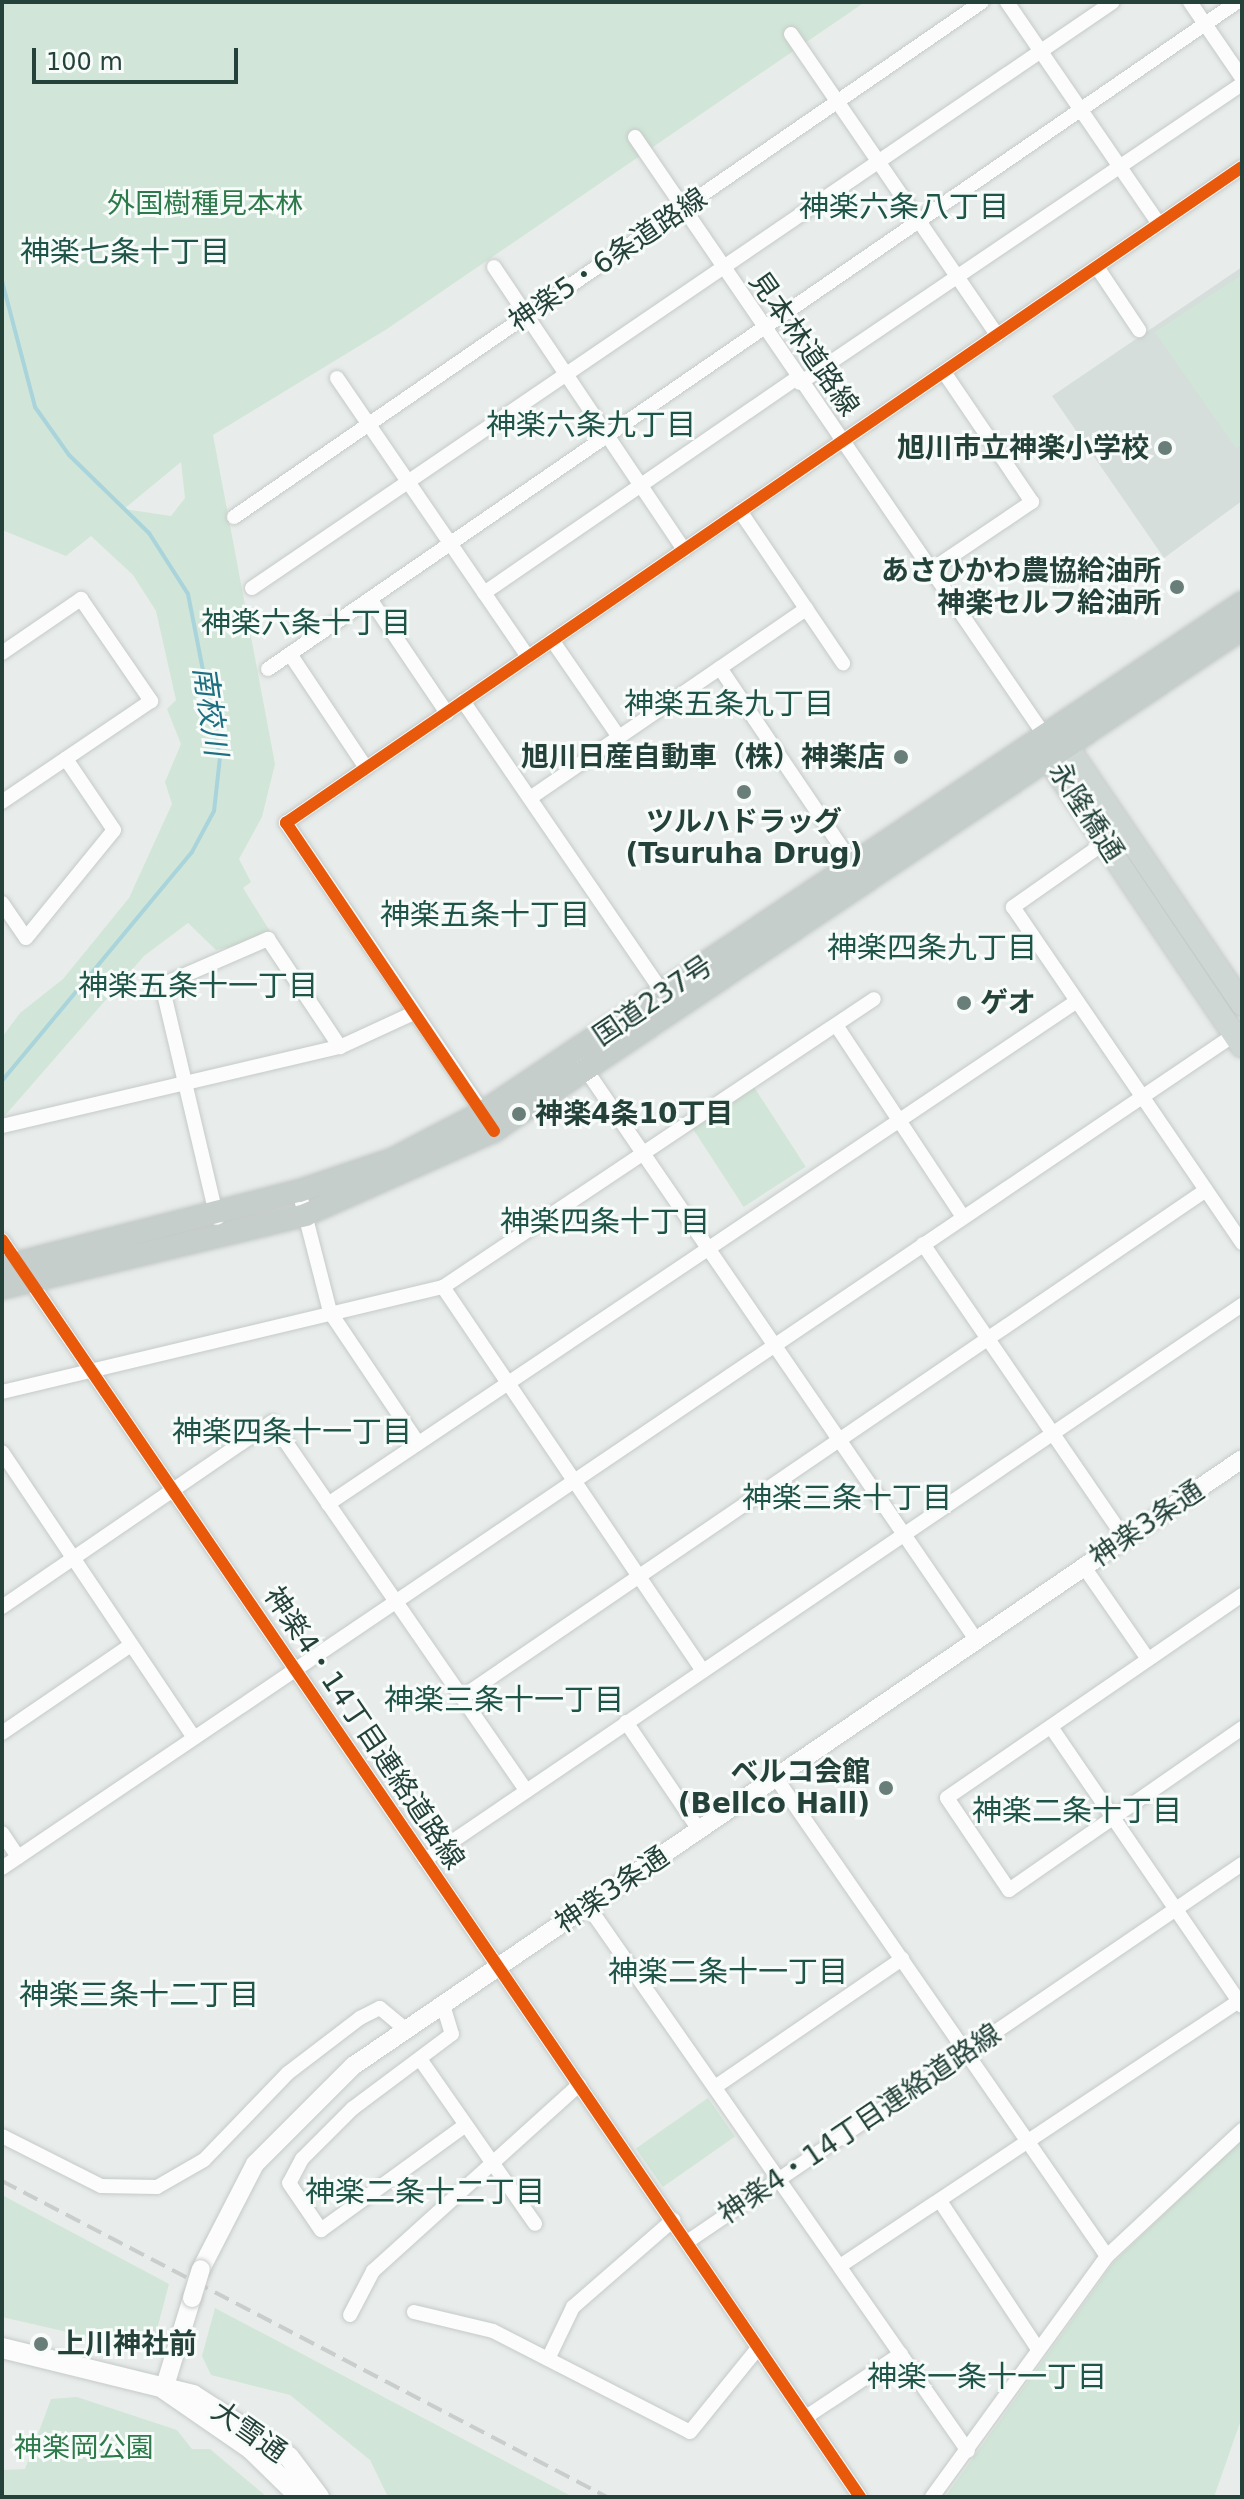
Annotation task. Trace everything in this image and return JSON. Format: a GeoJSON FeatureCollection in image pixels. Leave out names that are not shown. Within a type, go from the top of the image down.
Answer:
{"type":"FeatureCollection","features":[{"type":"Feature","properties":{"kind":"highway","name":"国道237号"},"geometry":{"type":"LineString","coordinates":[[17,1271],[222,1234],[305,1215],[488,1122],[859,874],[1045,736],[1242,603]]}},
{"type":"Feature","properties":{"kind":"highway","name":"国道237号"},"geometry":{"type":"LineString","coordinates":[[859,874],[1058,754],[1242,629]]}},
{"type":"Feature","properties":{"kind":"highway","name":"国道237号"},"geometry":{"type":"LineString","coordinates":[[2,1288],[17,1271],[216,1212],[299,1191],[488,1122]]}},
{"type":"Feature","properties":{"kind":"main road","name":"永隆橋通"},"geometry":{"type":"LineString","coordinates":[[1045,736],[1114,835],[1242,1004]]}},
{"type":"Feature","properties":{"kind":"main road","name":"永隆橋通"},"geometry":{"type":"LineString","coordinates":[[1114,835],[1239,1036]]}},
{"type":"Feature","properties":{"kind":"main road","name":"大雪通"},"geometry":{"type":"LineString","coordinates":[[2,2348],[193,2395],[289,2457],[319,2497]]}},
{"type":"Feature","properties":{"kind":"main road","name":"大雪通"},"geometry":{"type":"LineString","coordinates":[[164,2389],[251,2449],[300,2497]]}},
{"type":"Feature","properties":{"kind":"street","name":"神楽5・6条道路線"},"geometry":{"type":"LineString","coordinates":[[234,517],[982,2]]}},
{"type":"Feature","properties":{"kind":"street"},"geometry":{"type":"LineString","coordinates":[[1007,2],[1159,224]]}},
{"type":"Feature","properties":{"kind":"street"},"geometry":{"type":"LineString","coordinates":[[252,588],[1113,2]]}},
{"type":"Feature","properties":{"kind":"street"},"geometry":{"type":"LineString","coordinates":[[484,593],[639,485],[957,276],[1242,81],[1190,2]]}},
{"type":"Feature","properties":{"kind":"street"},"geometry":{"type":"LineString","coordinates":[[268,669],[1237,2]]}},
{"type":"Feature","properties":{"kind":"street"},"geometry":{"type":"LineString","coordinates":[[791,34],[997,335]]}},
{"type":"Feature","properties":{"kind":"street","name":"見本林道路線"},"geometry":{"type":"LineString","coordinates":[[635,137],[1045,736]]}},
{"type":"Feature","properties":{"kind":"street"},"geometry":{"type":"LineString","coordinates":[[488,1122],[286,823],[1242,167]]}},
{"type":"Feature","properties":{"kind":"street"},"geometry":{"type":"LineString","coordinates":[[494,267],[684,550]]}},
{"type":"Feature","properties":{"kind":"street"},"geometry":{"type":"LineString","coordinates":[[1097,267],[1139,330]]}},
{"type":"Feature","properties":{"kind":"street"},"geometry":{"type":"LineString","coordinates":[[931,570],[1032,502],[944,372]]}},
{"type":"Feature","properties":{"kind":"street"},"geometry":{"type":"LineString","coordinates":[[337,378],[528,657]]}},
{"type":"Feature","properties":{"kind":"street"},"geometry":{"type":"LineString","coordinates":[[740,511],[843,663]]}},
{"type":"Feature","properties":{"kind":"street"},"geometry":{"type":"LineString","coordinates":[[2,653],[81,599],[151,701],[2,802]]}},
{"type":"Feature","properties":{"kind":"street"},"geometry":{"type":"LineString","coordinates":[[370,599],[447,713]]}},
{"type":"Feature","properties":{"kind":"street"},"geometry":{"type":"LineString","coordinates":[[530,798],[806,609]]}},
{"type":"Feature","properties":{"kind":"street"},"geometry":{"type":"LineString","coordinates":[[552,640],[619,737]]}},
{"type":"Feature","properties":{"kind":"street"},"geometry":{"type":"LineString","coordinates":[[290,654],[366,768]]}},
{"type":"Feature","properties":{"kind":"street"},"geometry":{"type":"LineString","coordinates":[[720,668],[859,874]]}},
{"type":"Feature","properties":{"kind":"street"},"geometry":{"type":"LineString","coordinates":[[463,701],[669,1003]]}},
{"type":"Feature","properties":{"kind":"street"},"geometry":{"type":"LineString","coordinates":[[2,903],[26,938],[114,830],[66,759]]}},
{"type":"Feature","properties":{"kind":"street"},"geometry":{"type":"LineString","coordinates":[[1114,835],[1013,907],[1242,1243]]}},
{"type":"Feature","properties":{"kind":"street"},"geometry":{"type":"LineString","coordinates":[[222,1234],[162,985],[268,939],[340,1047]]}},
{"type":"Feature","properties":{"kind":"street"},"geometry":{"type":"LineString","coordinates":[[2,1392],[443,1287],[874,999]]}},
{"type":"Feature","properties":{"kind":"street"},"geometry":{"type":"LineString","coordinates":[[328,1504],[898,1116],[1077,1001]]}},
{"type":"Feature","properties":{"kind":"street"},"geometry":{"type":"LineString","coordinates":[[2,1126],[340,1047],[414,1013]]}},
{"type":"Feature","properties":{"kind":"street"},"geometry":{"type":"LineString","coordinates":[[836,1025],[963,1217]]}},
{"type":"Feature","properties":{"kind":"street"},"geometry":{"type":"LineString","coordinates":[[2,1868],[1142,1096],[1239,1036]]}},
{"type":"Feature","properties":{"kind":"street"},"geometry":{"type":"LineString","coordinates":[[580,1062],[777,1343],[977,1641]]}},
{"type":"Feature","properties":{"kind":"street"},"geometry":{"type":"LineString","coordinates":[[462,1697],[1206,1190]]}},
{"type":"Feature","properties":{"kind":"street"},"geometry":{"type":"LineString","coordinates":[[299,1191],[330,1312],[418,1443]]}},
{"type":"Feature","properties":{"kind":"street","name":"神楽4・14丁目連絡道路線"},"geometry":{"type":"LineString","coordinates":[[2,1240],[17,1271],[92,1372],[687,2242],[1242,1864]]}},
{"type":"Feature","properties":{"kind":"street"},"geometry":{"type":"LineString","coordinates":[[923,1244],[1125,1539]]}},
{"type":"Feature","properties":{"kind":"street"},"geometry":{"type":"LineString","coordinates":[[443,1287],[505,1383],[575,1480],[702,1670]]}},
{"type":"Feature","properties":{"kind":"street"},"geometry":{"type":"LineString","coordinates":[[425,1860],[525,1789],[1242,1305]]}},
{"type":"Feature","properties":{"kind":"street"},"geometry":{"type":"LineString","coordinates":[[2,1607],[272,1422],[525,1789]]}},
{"type":"Feature","properties":{"kind":"street"},"geometry":{"type":"LineString","coordinates":[[3,1456],[194,1738]]}},
{"type":"Feature","properties":{"kind":"street","name":"神楽3条通"},"geometry":{"type":"LineString","coordinates":[[164,2389],[201,2269],[228,2208],[286,2127],[405,2029],[1240,1464]]}},
{"type":"Feature","properties":{"kind":"street"},"geometry":{"type":"LineString","coordinates":[[1084,1567],[1148,1659]]}},
{"type":"Feature","properties":{"kind":"street"},"geometry":{"type":"LineString","coordinates":[[1241,1599],[1148,1659],[947,1798],[1009,1890],[1242,1728]]}},
{"type":"Feature","properties":{"kind":"street"},"geometry":{"type":"LineString","coordinates":[[2,1733],[131,1645]]}},
{"type":"Feature","properties":{"kind":"street"},"geometry":{"type":"LineString","coordinates":[[626,1722],[699,1830]]}},
{"type":"Feature","properties":{"kind":"street"},"geometry":{"type":"LineString","coordinates":[[840,2266],[942,2204],[1241,2002],[1051,1727]]}},
{"type":"Feature","properties":{"kind":"street"},"geometry":{"type":"LineString","coordinates":[[776,1778],[1107,2256]]}},
{"type":"Feature","properties":{"kind":"street"},"geometry":{"type":"LineString","coordinates":[[2,1833],[18,1857]]}},
{"type":"Feature","properties":{"kind":"street"},"geometry":{"type":"LineString","coordinates":[[588,1906],[968,2451]]}},
{"type":"Feature","properties":{"kind":"street"},"geometry":{"type":"LineString","coordinates":[[715,2087],[902,1959]]}},
{"type":"Feature","properties":{"kind":"street"},"geometry":{"type":"LineString","coordinates":[[443,2005],[452,2034],[353,2108],[302,2159],[289,2183],[321,2230],[464,2126]]}},
{"type":"Feature","properties":{"kind":"street"},"geometry":{"type":"LineString","coordinates":[[2,2136],[101,2186],[157,2187],[204,2160],[288,2073],[360,2018],[380,2008],[405,2029]]}},
{"type":"Feature","properties":{"kind":"street"},"geometry":{"type":"LineString","coordinates":[[420,2059],[489,2165],[535,2224]]}},
{"type":"Feature","properties":{"kind":"street"},"geometry":{"type":"LineString","coordinates":[[350,2315],[373,2271],[579,2085]]}},
{"type":"Feature","properties":{"kind":"street"},"geometry":{"type":"LineString","coordinates":[[932,2497],[1107,2256],[1242,2130]]}},
{"type":"Feature","properties":{"kind":"street"},"geometry":{"type":"LineString","coordinates":[[942,2204],[1038,2349]]}},
{"type":"Feature","properties":{"kind":"street"},"geometry":{"type":"LineString","coordinates":[[548,2359],[573,2307],[673,2220]]}},
{"type":"Feature","properties":{"kind":"street"},"geometry":{"type":"LineString","coordinates":[[687,2242],[860,2497]]}},
{"type":"Feature","properties":{"kind":"street"},"geometry":{"type":"LineString","coordinates":[[414,2312],[493,2331],[690,2432],[758,2348]]}},
{"type":"Feature","properties":{"kind":"street"},"geometry":{"type":"LineString","coordinates":[[806,2417],[901,2354]]}},
{"type":"Feature","properties":{"kind":"shaded area","name":"旭川市立神楽小学校"},"geometry":{"type":"Polygon","coordinates":[[[1242,267],[1242,501],[1164,558],[1052,396],[1242,267]]]}},
{"type":"Feature","properties":{"kind":"green space","name":"外国樹種見本林"},"geometry":{"type":"Polygon","coordinates":[[[2,2],[865,2],[387,329],[213,435],[275,764],[262,817],[239,859],[251,882],[243,888],[273,936],[216,950],[188,923],[144,956],[2,1119],[2,1037],[20,1013],[63,979],[129,898],[172,804],[165,782],[181,744],[167,709],[176,700],[156,611],[133,575],[91,536],[66,556],[2,530],[2,2]],[[181,462],[124,509],[171,516],[185,498],[181,462]]]}},
{"type":"Feature","properties":{"kind":"green space"},"geometry":{"type":"Polygon","coordinates":[[[1242,275],[1242,444],[1236,448],[1155,332],[1242,275]]]}},
{"type":"Feature","properties":{"kind":"green space"},"geometry":{"type":"Polygon","coordinates":[[[754,1087],[806,1167],[744,1207],[692,1127],[754,1087]]]}},
{"type":"Feature","properties":{"kind":"green space"},"geometry":{"type":"Polygon","coordinates":[[[708,2098],[735,2137],[663,2187],[636,2148],[708,2098]]]}},
{"type":"Feature","properties":{"kind":"green space"},"geometry":{"type":"Polygon","coordinates":[[[1242,2139],[1242,2417],[1214,2497],[945,2497],[1114,2262],[1242,2139]]]}},
{"type":"Feature","properties":{"kind":"green space"},"geometry":{"type":"Polygon","coordinates":[[[2,2195],[169,2284],[154,2341],[145,2350],[2,2317],[2,2195]]]}},
{"type":"Feature","properties":{"kind":"green space"},"geometry":{"type":"Polygon","coordinates":[[[215,2308],[573,2497],[388,2497],[370,2460],[290,2395],[211,2375],[202,2356],[215,2308]]]}},
{"type":"Feature","properties":{"kind":"green space","name":"神楽岡公園"},"geometry":{"type":"Polygon","coordinates":[[[77,2397],[177,2430],[192,2449],[210,2449],[267,2497],[2,2497],[2,2470],[25,2469],[51,2399],[77,2397]]]}},
{"type":"Feature","properties":{"kind":"waterway","name":"南校川"},"geometry":{"type":"LineString","coordinates":[[2,281],[35,407],[69,455],[149,533],[188,594],[220,757],[214,811],[192,852],[2,1081]]}},
{"type":"Feature","properties":{"kind":"railway"},"geometry":{"type":"LineString","coordinates":[[2,2181],[607,2497]]}},
{"type":"Feature","properties":{"kind":"cycle path"},"geometry":{"type":"LineString","coordinates":[[494,1131],[286,823],[1242,167]]}},
{"type":"Feature","properties":{"kind":"cycle path"},"geometry":{"type":"LineString","coordinates":[[2,1240],[860,2497]]}},
{"type":"Feature","properties":{"kind":"place","name":"旭川市立神楽小学校"},"geometry":{"type":"Point","coordinates":[1165,448]}},
{"type":"Feature","properties":{"kind":"place","name":"あさひかわ農協給油所 神楽セルフ給油所"},"geometry":{"type":"Point","coordinates":[1177,587]}},
{"type":"Feature","properties":{"kind":"place","name":"旭川日産自動車（株）神楽店"},"geometry":{"type":"Point","coordinates":[901,757]}},
{"type":"Feature","properties":{"kind":"place","name":"ツルハドラッグ (Tsuruha Drug)"},"geometry":{"type":"Point","coordinates":[744,792]}},
{"type":"Feature","properties":{"kind":"place","name":"ゲオ"},"geometry":{"type":"Point","coordinates":[964,1003]}},
{"type":"Feature","properties":{"kind":"place","name":"神楽4条10丁目"},"geometry":{"type":"Point","coordinates":[519,1114]}},
{"type":"Feature","properties":{"kind":"place","name":"ベルコ会館 (Bellco Hall)"},"geometry":{"type":"Point","coordinates":[886,1788]}},
{"type":"Feature","properties":{"kind":"place","name":"上川神社前"},"geometry":{"type":"Point","coordinates":[41,2344]}},
{"type":"Feature","properties":{"kind":"district","name":"神楽六条八丁目"},"geometry":{"type":"Point","coordinates":[904,207]}},
{"type":"Feature","properties":{"kind":"district","name":"神楽七条十丁目"},"geometry":{"type":"Point","coordinates":[125,252]}},
{"type":"Feature","properties":{"kind":"district","name":"神楽六条九丁目"},"geometry":{"type":"Point","coordinates":[591,425]}},
{"type":"Feature","properties":{"kind":"district","name":"神楽六条十丁目"},"geometry":{"type":"Point","coordinates":[306,623]}},
{"type":"Feature","properties":{"kind":"district","name":"神楽五条九丁目"},"geometry":{"type":"Point","coordinates":[729,704]}},
{"type":"Feature","properties":{"kind":"district","name":"神楽五条十丁目"},"geometry":{"type":"Point","coordinates":[485,915]}},
{"type":"Feature","properties":{"kind":"district","name":"神楽四条九丁目"},"geometry":{"type":"Point","coordinates":[932,948]}},
{"type":"Feature","properties":{"kind":"district","name":"神楽五条十一丁目"},"geometry":{"type":"Point","coordinates":[198,986]}},
{"type":"Feature","properties":{"kind":"district","name":"神楽四条十丁目"},"geometry":{"type":"Point","coordinates":[605,1222]}},
{"type":"Feature","properties":{"kind":"district","name":"神楽四条十一丁目"},"geometry":{"type":"Point","coordinates":[292,1432]}},
{"type":"Feature","properties":{"kind":"district","name":"神楽三条十丁目"},"geometry":{"type":"Point","coordinates":[847,1498]}},
{"type":"Feature","properties":{"kind":"district","name":"神楽三条十一丁目"},"geometry":{"type":"Point","coordinates":[504,1700]}},
{"type":"Feature","properties":{"kind":"district","name":"神楽二条十丁目"},"geometry":{"type":"Point","coordinates":[1077,1811]}},
{"type":"Feature","properties":{"kind":"district","name":"神楽二条十一丁目"},"geometry":{"type":"Point","coordinates":[728,1972]}},
{"type":"Feature","properties":{"kind":"district","name":"神楽三条十二丁目"},"geometry":{"type":"Point","coordinates":[139,1995]}},
{"type":"Feature","properties":{"kind":"district","name":"神楽二条十二丁目"},"geometry":{"type":"Point","coordinates":[425,2192]}},
{"type":"Feature","properties":{"kind":"district","name":"神楽一条十一丁目"},"geometry":{"type":"Point","coordinates":[987,2377]}}]}
